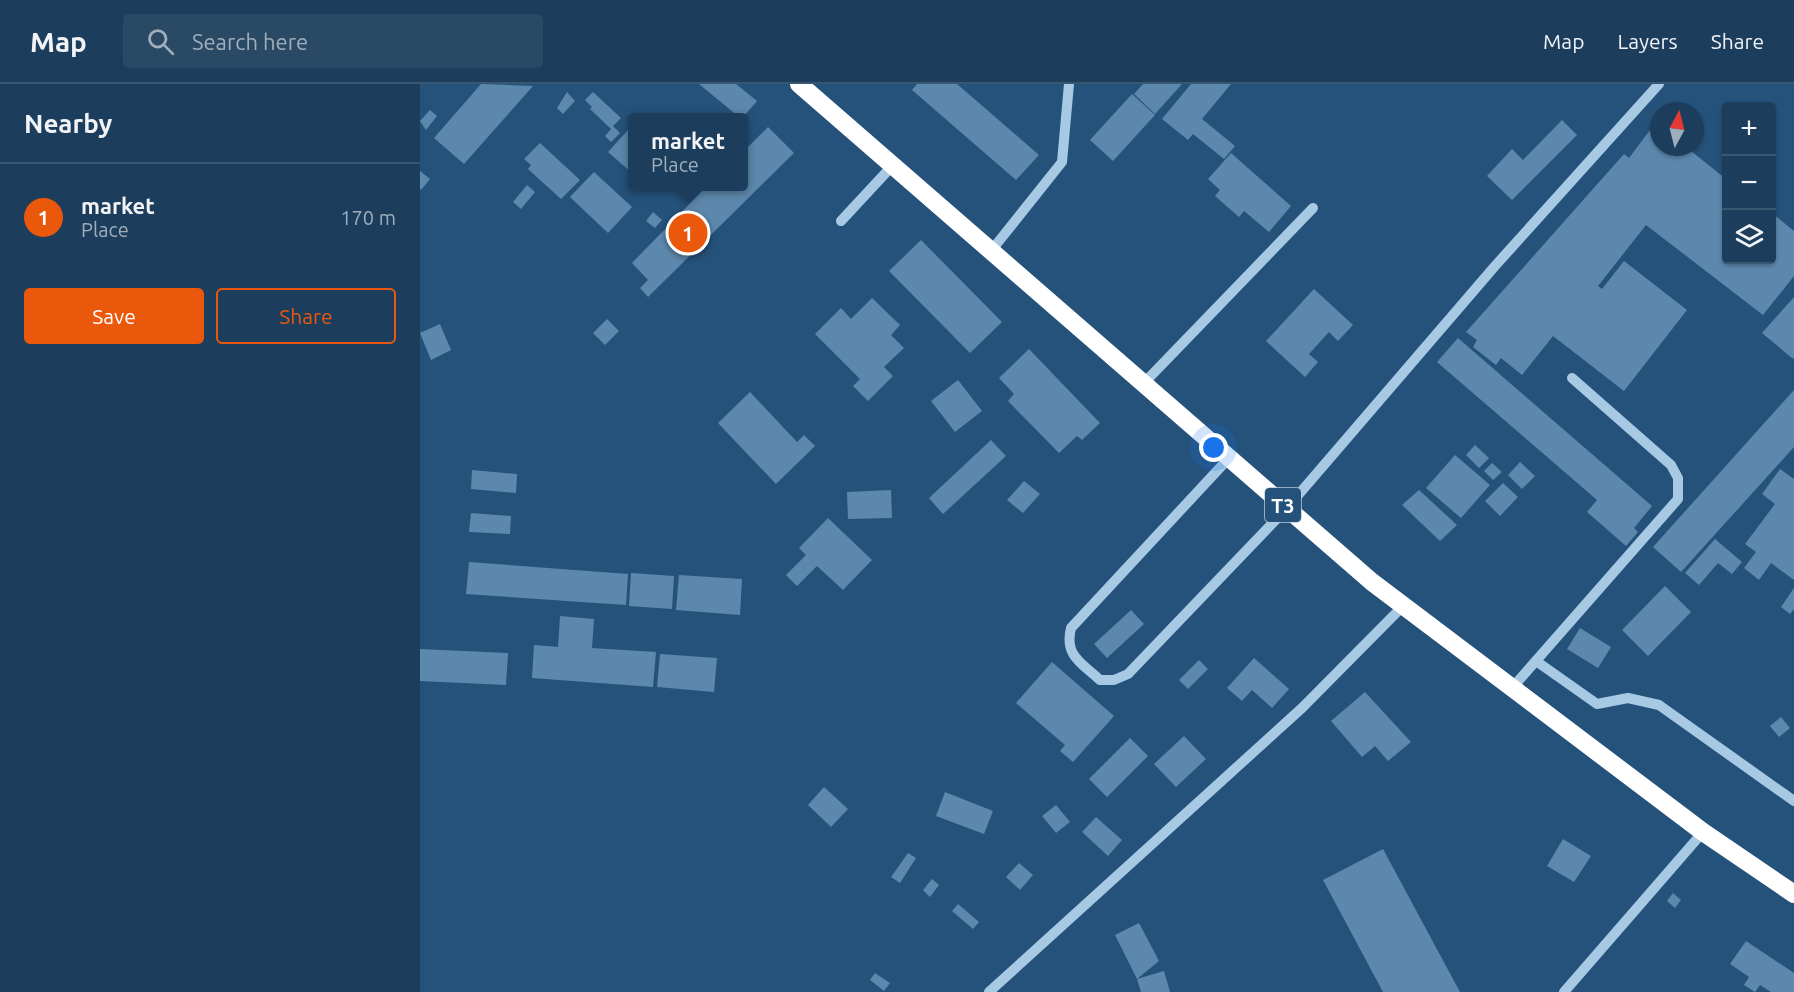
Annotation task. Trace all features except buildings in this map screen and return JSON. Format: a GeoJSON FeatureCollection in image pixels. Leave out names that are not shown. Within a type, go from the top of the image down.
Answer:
{"type":"FeatureCollection","features":[{"type":"Feature","properties":{"kind":"highway","name":"T3"},"geometry":{"type":"LineString","coordinates":[[803,85],[1229,458],[1403,606],[1703,832],[1794,894]]}},
{"type":"Feature","properties":{"kind":"lane"},"geometry":{"type":"LineString","coordinates":[[991,251],[1062,162],[1069,84]]}},
{"type":"Feature","properties":{"kind":"lane"},"geometry":{"type":"LineString","coordinates":[[1229,458],[1071,628],[1068,640],[1071,653],[1100,680],[1114,681],[1128,674],[1287,508],[1494,267],[1659,84]]}},
{"type":"Feature","properties":{"kind":"lane"},"geometry":{"type":"LineString","coordinates":[[841,221],[893,165]]}},
{"type":"Feature","properties":{"kind":"lane"},"geometry":{"type":"LineString","coordinates":[[1144,383],[1313,208]]}},
{"type":"Feature","properties":{"kind":"lane"},"geometry":{"type":"LineString","coordinates":[[1512,688],[1678,499],[1678,478],[1671,465],[1572,378]]}},
{"type":"Feature","properties":{"kind":"lane"},"geometry":{"type":"LineString","coordinates":[[989,992],[1302,708],[1403,606]]}},
{"type":"Feature","properties":{"kind":"lane"},"geometry":{"type":"LineString","coordinates":[[1536,661],[1597,704],[1628,698],[1659,705],[1794,801]]}},
{"type":"Feature","properties":{"kind":"lane"},"geometry":{"type":"LineString","coordinates":[[1564,992],[1703,832]]}},
{"type":"Feature","properties":{"kind":"place","name":"market"},"geometry":{"type":"Point","coordinates":[688,233]}}]}
